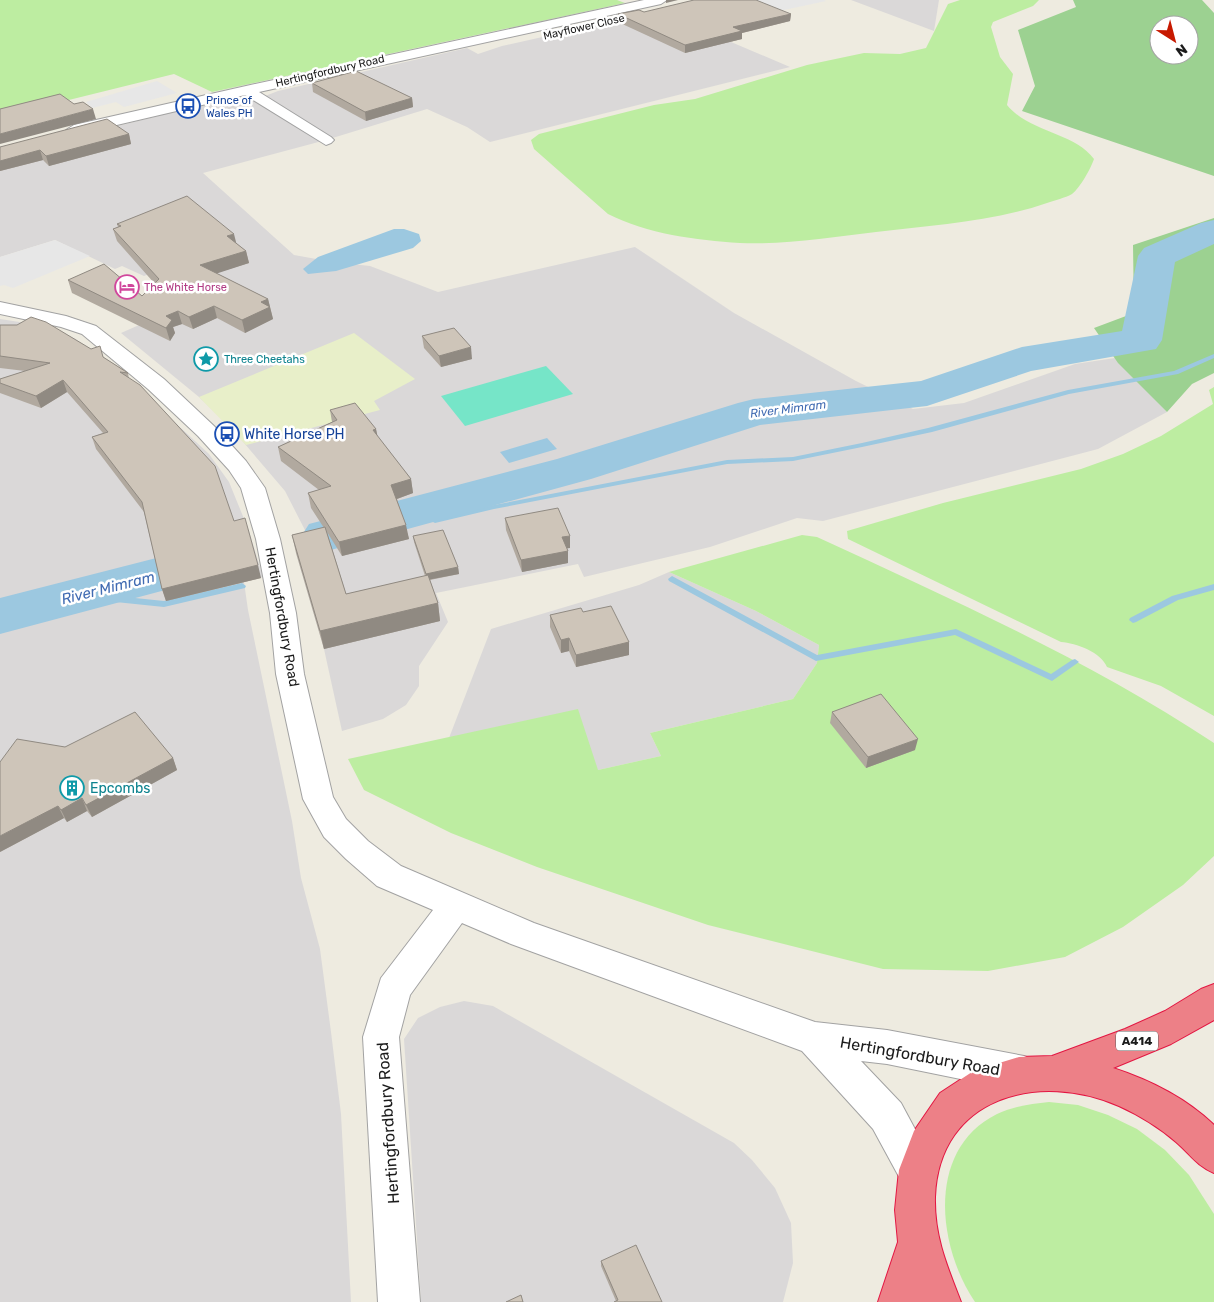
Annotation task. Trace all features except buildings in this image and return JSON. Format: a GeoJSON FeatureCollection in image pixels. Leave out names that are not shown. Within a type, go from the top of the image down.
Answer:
{"type":"FeatureCollection","features":[{"type":"Feature","properties":{"kind":"highway","name":"A414"},"geometry":{"type":"LineString","coordinates":[[1040,1073],[1130,1044],[1199,1012],[1214,1000]]}},
{"type":"Feature","properties":{"kind":"highway"},"geometry":{"type":"LineString","coordinates":[[940,1302],[934,1292],[918,1244],[914,1206],[918,1172],[932,1134],[956,1105],[987,1085],[1040,1073],[1095,1079],[1136,1094],[1174,1117],[1214,1153]]}},
{"type":"Feature","properties":{"kind":"highway"},"geometry":{"type":"LineString","coordinates":[[899,1302],[918,1244]]}},
{"type":"Feature","properties":{"kind":"street","name":"Hertingfordbury Road"},"geometry":{"type":"LineString","coordinates":[[57,134],[246,90],[661,0]]}},
{"type":"Feature","properties":{"kind":"street","name":"Mayflower Close"},"geometry":{"type":"LineString","coordinates":[[467,56],[502,45],[673,7]]}},
{"type":"Feature","properties":{"kind":"street"},"geometry":{"type":"LineString","coordinates":[[246,90],[326,140]]}},
{"type":"Feature","properties":{"kind":"street","name":"Hertingfordbury Road"},"geometry":{"type":"LineString","coordinates":[[0,308],[66,322],[84,328],[140,369],[206,431],[238,466],[253,488],[271,551],[284,614],[290,674],[318,800],[335,828],[357,850],[389,876],[523,934],[815,1039],[887,1048],[1040,1073]]}},
{"type":"Feature","properties":{"kind":"street","name":"Hertingfordbury Road"},"geometry":{"type":"LineString","coordinates":[[398,1302],[382,1037],[394,989],[455,906]]}},
{"type":"Feature","properties":{"kind":"street","name":"Hertingfordbury Road"},"geometry":{"type":"LineString","coordinates":[[815,1039],[887,1116],[918,1172]]}},
{"type":"Feature","properties":{"kind":"shaded area"},"geometry":{"type":"Polygon","coordinates":[[[721,0],[824,0],[826,1],[770,13],[721,0]]]}},
{"type":"Feature","properties":{"kind":"shaded area"},"geometry":{"type":"Polygon","coordinates":[[[851,0],[939,0],[934,31],[851,0]]]}},
{"type":"Feature","properties":{"kind":"shaded area"},"geometry":{"type":"Polygon","coordinates":[[[658,11],[790,67],[490,142],[467,127],[427,109],[326,140],[203,173],[294,255],[370,266],[438,292],[635,247],[734,313],[856,381],[913,409],[964,403],[1075,364],[1115,358],[1167,412],[1098,449],[823,521],[797,518],[710,547],[584,577],[578,564],[436,593],[448,622],[419,666],[419,686],[406,705],[383,719],[342,731],[324,649],[296,553],[300,552],[308,536],[285,491],[233,430],[199,397],[121,333],[198,299],[149,274],[144,276],[122,266],[115,269],[55,240],[0,257],[0,155],[235,97],[249,95],[260,98],[278,91],[467,48],[478,54],[502,46],[658,11]]]}},
{"type":"Feature","properties":{"kind":"shaded area"},"geometry":{"type":"Polygon","coordinates":[[[157,81],[177,93],[124,107],[116,102],[92,108],[86,102],[157,81]]]}},
{"type":"Feature","properties":{"kind":"shaded area"},"geometry":{"type":"Polygon","coordinates":[[[55,240],[90,256],[13,288],[4,285],[0,286],[0,257],[55,240]]]}},
{"type":"Feature","properties":{"kind":"shaded area"},"geometry":{"type":"Polygon","coordinates":[[[0,319],[39,325],[74,338],[114,366],[209,454],[229,482],[249,531],[263,577],[244,582],[248,610],[292,821],[301,878],[320,949],[331,1032],[341,1114],[351,1302],[0,1302],[0,319]]]}},
{"type":"Feature","properties":{"kind":"shaded area"},"geometry":{"type":"Polygon","coordinates":[[[669,572],[756,611],[819,645],[817,663],[793,699],[650,733],[661,756],[598,770],[449,738],[491,629],[639,585],[669,572]]]}},
{"type":"Feature","properties":{"kind":"shaded area"},"geometry":{"type":"Polygon","coordinates":[[[464,1001],[493,1006],[734,1143],[752,1160],[775,1188],[791,1223],[793,1263],[783,1302],[421,1302],[404,1039],[418,1018],[440,1007],[464,1001]]]}},
{"type":"Feature","properties":{"kind":"green space"},"geometry":{"type":"Polygon","coordinates":[[[0,0],[617,0],[625,3],[212,92],[174,74],[0,117],[0,0]]]}},
{"type":"Feature","properties":{"kind":"green space"},"geometry":{"type":"Polygon","coordinates":[[[960,0],[1039,0],[1033,6],[993,22],[991,27],[1000,57],[1013,74],[1007,105],[1027,121],[1075,143],[1094,159],[1085,178],[1072,194],[1005,215],[984,219],[791,242],[723,242],[655,231],[639,227],[608,214],[534,149],[531,140],[539,134],[654,105],[695,99],[807,65],[864,53],[900,54],[926,48],[948,4],[960,0]]]}},
{"type":"Feature","properties":{"kind":"green space"},"geometry":{"type":"Polygon","coordinates":[[[1073,0],[1202,0],[1214,13],[1214,176],[1022,111],[1035,86],[1018,30],[1076,7],[1073,0]]]}},
{"type":"Feature","properties":{"kind":"green space"},"geometry":{"type":"Polygon","coordinates":[[[1214,218],[1214,373],[1192,384],[1167,412],[1118,363],[1094,328],[1134,313],[1133,245],[1214,218]]]}},
{"type":"Feature","properties":{"kind":"green space"},"geometry":{"type":"Polygon","coordinates":[[[354,333],[415,379],[374,401],[380,410],[246,445],[199,397],[354,333]]]}},
{"type":"Feature","properties":{"kind":"green space"},"geometry":{"type":"Polygon","coordinates":[[[546,366],[573,394],[465,426],[441,396],[546,366]]]}},
{"type":"Feature","properties":{"kind":"green space"},"geometry":{"type":"Polygon","coordinates":[[[1214,387],[1214,716],[1161,686],[1107,667],[1099,657],[1087,649],[1061,642],[848,539],[847,531],[943,503],[1081,469],[1123,454],[1161,436],[1213,404],[1209,390],[1214,387]]]}},
{"type":"Feature","properties":{"kind":"green space"},"geometry":{"type":"Polygon","coordinates":[[[802,535],[817,537],[1020,632],[1119,685],[1214,743],[1214,856],[1183,885],[1123,927],[1065,957],[988,971],[883,969],[708,925],[537,867],[451,833],[364,790],[348,759],[578,709],[598,770],[661,756],[650,733],[793,699],[817,663],[819,645],[756,611],[669,572],[802,535]]]}},
{"type":"Feature","properties":{"kind":"green space"},"geometry":{"type":"Polygon","coordinates":[[[1049,1102],[1078,1105],[1108,1115],[1137,1129],[1165,1150],[1189,1175],[1214,1214],[1214,1302],[975,1302],[962,1279],[952,1254],[945,1200],[949,1174],[958,1150],[974,1130],[1003,1111],[1049,1102]]]}},
{"type":"Feature","properties":{"kind":"water"},"geometry":{"type":"Polygon","coordinates":[[[394,229],[404,229],[419,234],[421,241],[413,248],[336,271],[308,274],[303,269],[318,257],[394,229]]]}},
{"type":"Feature","properties":{"kind":"water"},"geometry":{"type":"Polygon","coordinates":[[[547,438],[557,449],[509,463],[500,452],[547,438]]]}},
{"type":"Feature","properties":{"kind":"waterway","name":"River Mimram"},"geometry":{"type":"LineString","coordinates":[[327,535],[574,469],[754,412],[927,393],[1022,360],[1141,340],[1157,256],[1214,231]]}},
{"type":"Feature","properties":{"kind":"waterway"},"geometry":{"type":"LineString","coordinates":[[435,521],[494,507],[727,462],[793,459],[862,445],[929,430],[1068,392],[1176,373],[1214,356]]}},
{"type":"Feature","properties":{"kind":"waterway","name":"River Mimram"},"geometry":{"type":"LineString","coordinates":[[0,616],[215,560]]}},
{"type":"Feature","properties":{"kind":"waterway"},"geometry":{"type":"LineString","coordinates":[[672,579],[816,658],[956,632],[1052,678],[1075,662]]}},
{"type":"Feature","properties":{"kind":"waterway"},"geometry":{"type":"LineString","coordinates":[[77,595],[164,604],[242,586]]}},
{"type":"Feature","properties":{"kind":"waterway"},"geometry":{"type":"LineString","coordinates":[[1133,620],[1175,598],[1214,587]]}},
{"type":"Feature","properties":{"kind":"place","name":"Prince of Wales PH"},"geometry":{"type":"Point","coordinates":[188,106]}},
{"type":"Feature","properties":{"kind":"place","name":"The White Horse"},"geometry":{"type":"Point","coordinates":[127,287]}},
{"type":"Feature","properties":{"kind":"place","name":"Three Cheetahs"},"geometry":{"type":"Point","coordinates":[206,359]}},
{"type":"Feature","properties":{"kind":"place","name":"White Horse PH"},"geometry":{"type":"Point","coordinates":[227,434]}},
{"type":"Feature","properties":{"kind":"place","name":"Epcombs"},"geometry":{"type":"Point","coordinates":[72,788]}}]}
